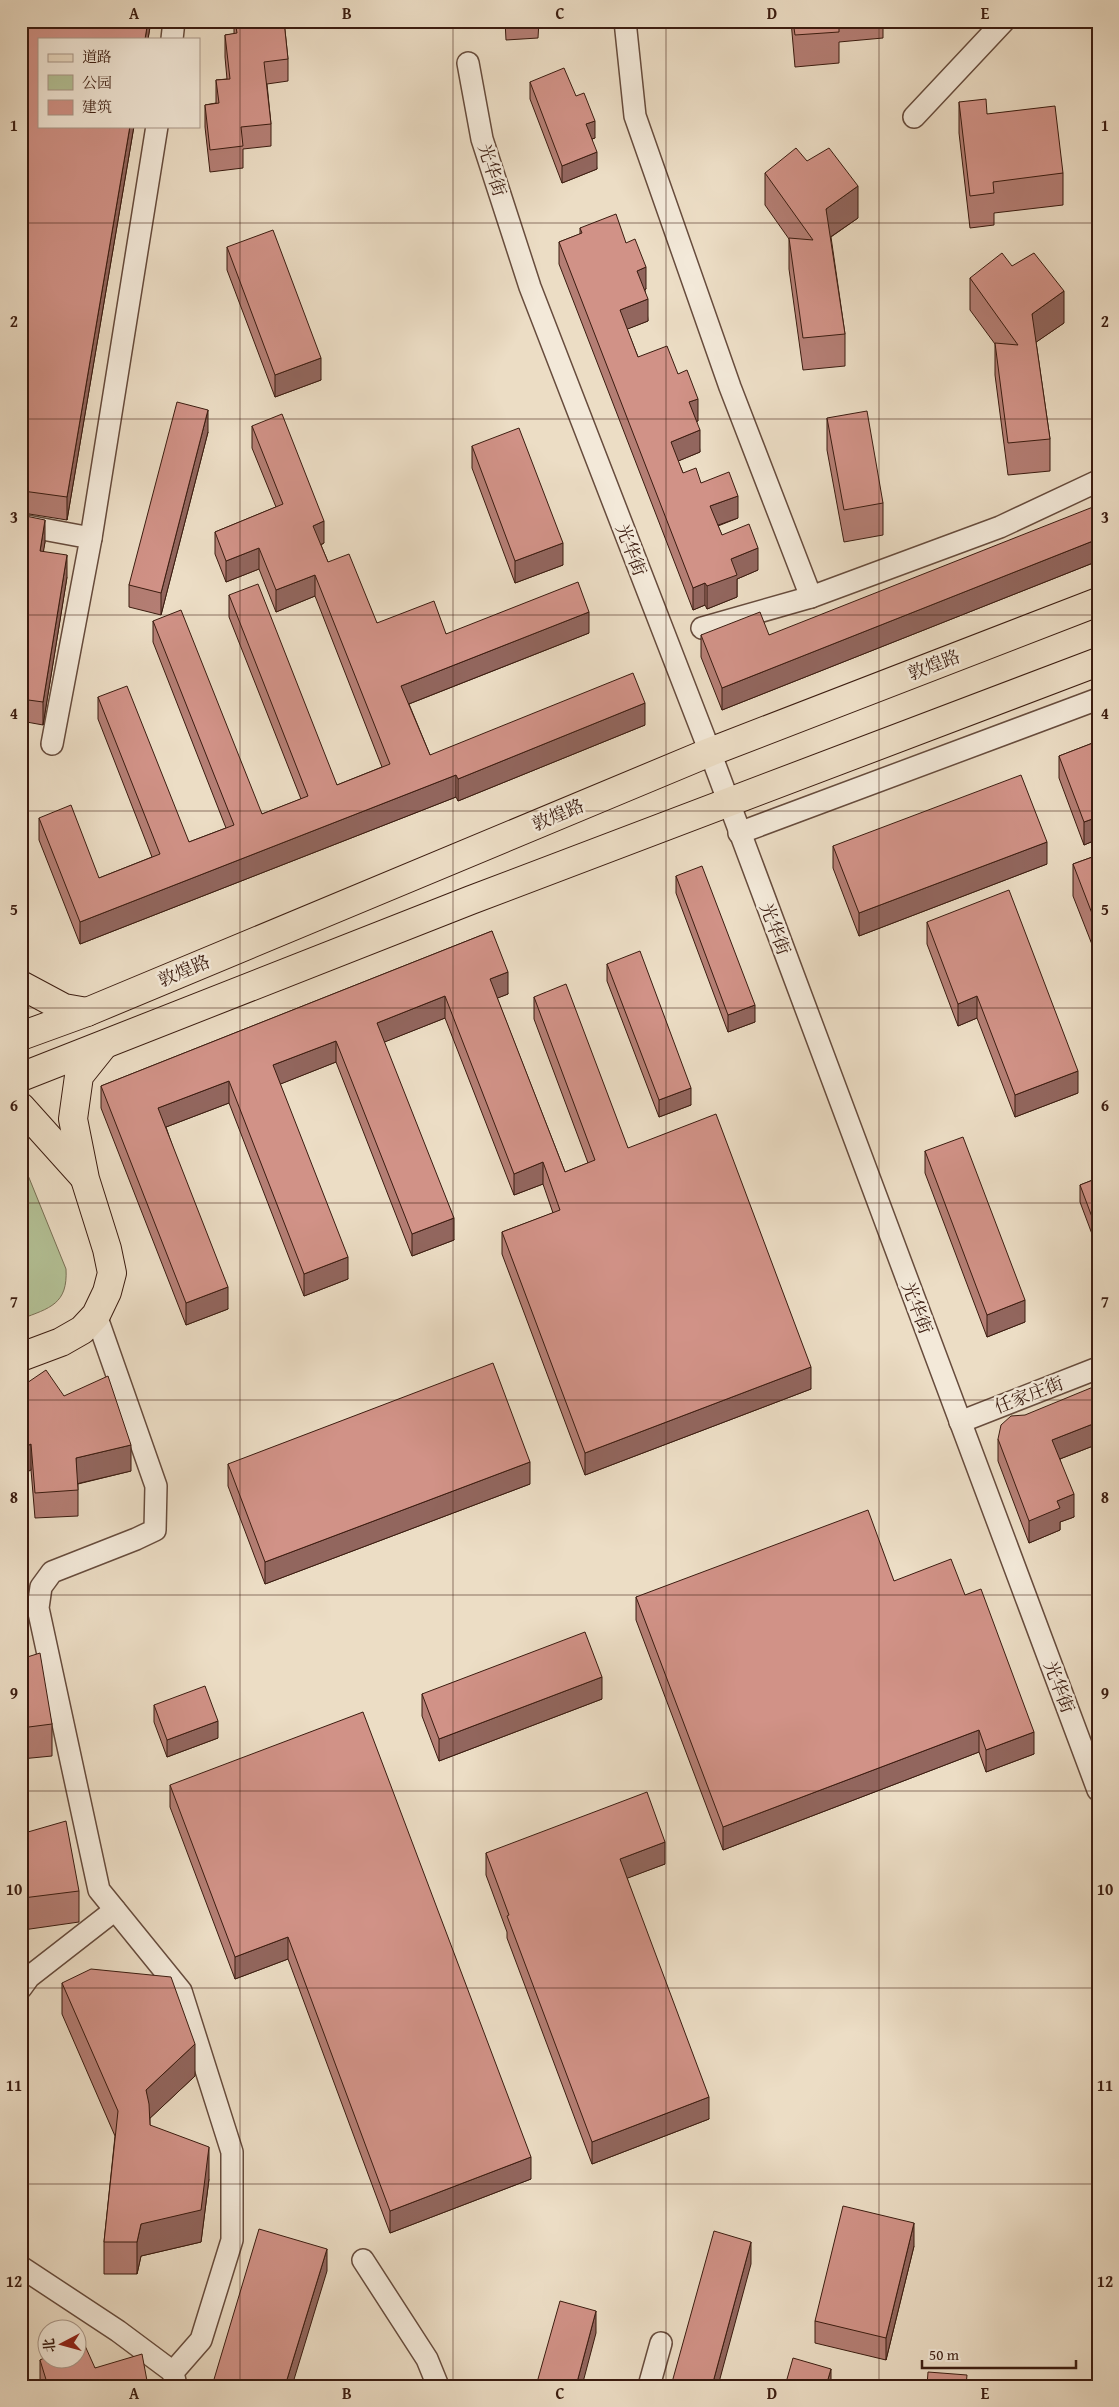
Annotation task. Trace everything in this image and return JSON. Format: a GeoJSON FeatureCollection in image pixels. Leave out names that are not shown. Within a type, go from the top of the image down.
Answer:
{"type":"FeatureCollection","features":[{"type":"Feature","properties":{"kind":"main road","name":"敦煌路"},"geometry":{"type":"LineString","coordinates":[[21,1036],[87,1012],[710,752],[1098,602]]}},
{"type":"Feature","properties":{"kind":"main road"},"geometry":{"type":"LineString","coordinates":[[21,1077],[471,900],[1098,662]]}},
{"type":"Feature","properties":{"kind":"main road"},"geometry":{"type":"LineString","coordinates":[[21,985],[64,1008],[87,1012]]}},
{"type":"Feature","properties":{"kind":"main road"},"geometry":{"type":"LineString","coordinates":[[21,1357],[61,1342],[82,1330],[96,1314],[107,1292],[112,1273],[107,1249],[85,1179],[73,1119],[79,1076],[103,1046]]}},
{"type":"Feature","properties":{"kind":"main road"},"geometry":{"type":"LineString","coordinates":[[21,1107],[85,1179]]}},
{"type":"Feature","properties":{"kind":"street"},"geometry":{"type":"LineString","coordinates":[[172,38],[174,21]]}},
{"type":"Feature","properties":{"kind":"street"},"geometry":{"type":"LineString","coordinates":[[624,21],[635,116],[730,386],[811,597]]}},
{"type":"Feature","properties":{"kind":"street"},"geometry":{"type":"LineString","coordinates":[[914,117],[1004,21]]}},
{"type":"Feature","properties":{"kind":"street","name":"光华街"},"geometry":{"type":"LineString","coordinates":[[468,63],[482,139],[530,287],[710,752],[1098,1790]]}},
{"type":"Feature","properties":{"kind":"street"},"geometry":{"type":"LineString","coordinates":[[52,744],[91,538],[157,128]]}},
{"type":"Feature","properties":{"kind":"street"},"geometry":{"type":"LineString","coordinates":[[702,628],[811,597],[1000,526],[1098,481]]}},
{"type":"Feature","properties":{"kind":"street"},"geometry":{"type":"LineString","coordinates":[[21,525],[91,538]]}},
{"type":"Feature","properties":{"kind":"street"},"geometry":{"type":"LineString","coordinates":[[739,832],[1098,699]]}},
{"type":"Feature","properties":{"kind":"street"},"geometry":{"type":"LineString","coordinates":[[21,2267],[118,2331],[175,2379],[201,2340],[232,2240],[232,2152],[181,1991],[99,1890],[38,1608],[41,1587],[52,1572],[155,1530],[156,1486],[96,1314]]}},
{"type":"Feature","properties":{"kind":"street","name":"任家庄街"},"geometry":{"type":"LineString","coordinates":[[960,1422],[1098,1368]]}},
{"type":"Feature","properties":{"kind":"street"},"geometry":{"type":"LineString","coordinates":[[21,1988],[29,1977],[115,1910]]}},
{"type":"Feature","properties":{"kind":"street"},"geometry":{"type":"LineString","coordinates":[[363,2260],[427,2359],[438,2386]]}},
{"type":"Feature","properties":{"kind":"street"},"geometry":{"type":"LineString","coordinates":[[649,2386],[661,2343]]}},
{"type":"Feature","properties":{"kind":"green space"},"geometry":{"type":"Polygon","coordinates":[[[21,1158],[66,1269],[66,1281],[64,1290],[55,1303],[49,1308],[21,1319],[21,1158]]]}},
{"type":"Feature","properties":{"kind":"building"},"geometry":{"type":"Polygon","coordinates":[[[21,21],[148,21],[145,38],[38,38],[38,128],[130,128],[67,497],[21,491],[21,21]]]}},
{"type":"Feature","properties":{"kind":"building"},"geometry":{"type":"Polygon","coordinates":[[[235,21],[284,21],[288,59],[264,62],[271,124],[241,127],[243,146],[210,150],[205,105],[219,103],[216,80],[230,79],[225,35],[237,33],[235,21]]]}},
{"type":"Feature","properties":{"kind":"building"},"geometry":{"type":"Polygon","coordinates":[[[506,21],[538,21],[506,23],[506,21]]]}},
{"type":"Feature","properties":{"kind":"building"},"geometry":{"type":"Polygon","coordinates":[[[793,21],[839,21],[839,32],[795,35],[793,21]]]}},
{"type":"Feature","properties":{"kind":"building"},"geometry":{"type":"Polygon","coordinates":[[[564,68],[576,96],[584,93],[595,121],[586,124],[597,152],[562,166],[530,82],[564,68]]]}},
{"type":"Feature","properties":{"kind":"building"},"geometry":{"type":"Polygon","coordinates":[[[986,99],[987,114],[1055,106],[1063,173],[993,182],[994,193],[970,196],[959,102],[986,99]]]}},
{"type":"Feature","properties":{"kind":"building"},"geometry":{"type":"Polygon","coordinates":[[[796,148],[807,161],[829,148],[858,186],[826,209],[845,334],[803,338],[789,238],[813,240],[765,173],[796,148]]]}},
{"type":"Feature","properties":{"kind":"building"},"geometry":{"type":"Polygon","coordinates":[[[616,214],[626,243],[635,239],[646,267],[637,271],[648,299],[620,310],[638,357],[667,346],[678,374],[687,370],[698,399],[689,402],[700,430],[671,442],[683,473],[696,468],[701,483],[729,472],[738,496],[710,506],[722,535],[749,524],[758,548],[731,559],[737,575],[707,586],[705,583],[693,588],[559,242],[582,233],[580,228],[616,214]]]}},
{"type":"Feature","properties":{"kind":"building"},"geometry":{"type":"Polygon","coordinates":[[[273,230],[321,358],[275,375],[227,247],[273,230]]]}},
{"type":"Feature","properties":{"kind":"building"},"geometry":{"type":"Polygon","coordinates":[[[1002,253],[1012,266],[1034,253],[1064,291],[1032,314],[1050,439],[1008,443],[995,343],[1018,345],[970,278],[1002,253]]]}},
{"type":"Feature","properties":{"kind":"building"},"geometry":{"type":"Polygon","coordinates":[[[177,402],[208,410],[161,593],[129,585],[177,402]]]}},
{"type":"Feature","properties":{"kind":"building"},"geometry":{"type":"Polygon","coordinates":[[[867,411],[883,503],[844,510],[827,418],[867,411]]]}},
{"type":"Feature","properties":{"kind":"building"},"geometry":{"type":"Polygon","coordinates":[[[282,414],[324,521],[313,526],[328,562],[349,554],[377,623],[434,601],[446,634],[578,582],[589,612],[401,686],[430,755],[633,673],[645,703],[458,779],[456,775],[80,922],[39,818],[71,805],[99,878],[160,854],[98,697],[127,686],[189,842],[234,825],[153,621],[181,610],[262,814],[308,796],[229,595],[258,584],[337,785],[390,764],[315,575],[276,590],[259,548],[226,561],[215,532],[283,504],[252,426],[282,414]]]}},
{"type":"Feature","properties":{"kind":"building"},"geometry":{"type":"Polygon","coordinates":[[[519,428],[563,543],[515,561],[472,446],[519,428]]]}},
{"type":"Feature","properties":{"kind":"building"},"geometry":{"type":"Polygon","coordinates":[[[1098,505],[1098,539],[722,688],[701,635],[760,612],[769,635],[1098,505]]]}},
{"type":"Feature","properties":{"kind":"building"},"geometry":{"type":"Polygon","coordinates":[[[21,515],[45,520],[40,551],[67,555],[43,702],[21,699],[21,591],[27,552],[21,552],[21,515]]]}},
{"type":"Feature","properties":{"kind":"building"},"geometry":{"type":"Polygon","coordinates":[[[1098,741],[1098,817],[1084,822],[1059,756],[1098,741]]]}},
{"type":"Feature","properties":{"kind":"building"},"geometry":{"type":"Polygon","coordinates":[[[1021,775],[1047,842],[859,913],[833,846],[1021,775]]]}},
{"type":"Feature","properties":{"kind":"building"},"geometry":{"type":"Polygon","coordinates":[[[1098,855],[1098,914],[1093,916],[1073,864],[1098,855]]]}},
{"type":"Feature","properties":{"kind":"building"},"geometry":{"type":"Polygon","coordinates":[[[702,866],[755,1005],[728,1015],[676,876],[702,866]]]}},
{"type":"Feature","properties":{"kind":"building"},"geometry":{"type":"Polygon","coordinates":[[[1009,890],[1078,1071],[1015,1095],[977,996],[958,1004],[927,922],[1009,890]]]}},
{"type":"Feature","properties":{"kind":"building"},"geometry":{"type":"Polygon","coordinates":[[[492,931],[508,972],[490,979],[565,1172],[595,1160],[534,997],[566,984],[628,1148],[716,1114],[811,1367],[585,1453],[502,1232],[560,1210],[543,1162],[514,1174],[445,996],[377,1023],[454,1218],[412,1234],[336,1041],[273,1065],[348,1257],[304,1274],[229,1081],[158,1108],[228,1287],[186,1303],[101,1086],[492,931]]]}},
{"type":"Feature","properties":{"kind":"building"},"geometry":{"type":"Polygon","coordinates":[[[640,951],[691,1088],[659,1100],[607,964],[640,951]]]}},
{"type":"Feature","properties":{"kind":"building"},"geometry":{"type":"Polygon","coordinates":[[[963,1137],[1025,1300],[987,1315],[925,1151],[963,1137]]]}},
{"type":"Feature","properties":{"kind":"building"},"geometry":{"type":"Polygon","coordinates":[[[1098,1178],[1098,1233],[1080,1185],[1098,1178]]]}},
{"type":"Feature","properties":{"kind":"building"},"geometry":{"type":"Polygon","coordinates":[[[493,1363],[530,1462],[265,1562],[228,1464],[493,1363]]]}},
{"type":"Feature","properties":{"kind":"building"},"geometry":{"type":"Polygon","coordinates":[[[46,1370],[64,1396],[108,1376],[131,1445],[76,1458],[78,1490],[35,1493],[31,1444],[21,1449],[21,1387],[46,1370]]]}},
{"type":"Feature","properties":{"kind":"building"},"geometry":{"type":"Polygon","coordinates":[[[1098,1385],[1098,1422],[1052,1440],[1074,1494],[1057,1501],[1060,1508],[1029,1521],[998,1439],[1001,1425],[1011,1416],[1025,1415],[1098,1385]]]}},
{"type":"Feature","properties":{"kind":"building"},"geometry":{"type":"Polygon","coordinates":[[[868,1510],[894,1581],[951,1559],[965,1595],[981,1589],[1034,1732],[986,1750],[979,1730],[723,1827],[636,1597],[868,1510]]]}},
{"type":"Feature","properties":{"kind":"building"},"geometry":{"type":"Polygon","coordinates":[[[585,1632],[602,1677],[439,1739],[422,1694],[585,1632]]]}},
{"type":"Feature","properties":{"kind":"building"},"geometry":{"type":"Polygon","coordinates":[[[40,1653],[52,1724],[21,1728],[21,1659],[40,1653]]]}},
{"type":"Feature","properties":{"kind":"building"},"geometry":{"type":"Polygon","coordinates":[[[205,1686],[218,1721],[167,1740],[154,1705],[205,1686]]]}},
{"type":"Feature","properties":{"kind":"building"},"geometry":{"type":"Polygon","coordinates":[[[363,1712],[531,2157],[390,2211],[288,1937],[235,1957],[170,1785],[363,1712]]]}},
{"type":"Feature","properties":{"kind":"building"},"geometry":{"type":"Polygon","coordinates":[[[647,1792],[665,1842],[620,1859],[709,2097],[592,2142],[507,1916],[509,1915],[486,1853],[647,1792]]]}},
{"type":"Feature","properties":{"kind":"building"},"geometry":{"type":"Polygon","coordinates":[[[66,1821],[79,1891],[23,1898],[21,1924],[21,1834],[66,1821]]]}},
{"type":"Feature","properties":{"kind":"building"},"geometry":{"type":"Polygon","coordinates":[[[91,1969],[171,1977],[195,2044],[146,2090],[150,2125],[209,2147],[201,2210],[141,2224],[137,2242],[104,2242],[118,2111],[62,1983],[91,1969]]]}},
{"type":"Feature","properties":{"kind":"building"},"geometry":{"type":"Polygon","coordinates":[[[843,2206],[914,2223],[886,2338],[815,2321],[843,2206]]]}},
{"type":"Feature","properties":{"kind":"building"},"geometry":{"type":"Polygon","coordinates":[[[259,2229],[327,2249],[285,2386],[212,2386],[259,2229]]]}},
{"type":"Feature","properties":{"kind":"building"},"geometry":{"type":"Polygon","coordinates":[[[714,2231],[751,2242],[712,2386],[671,2386],[714,2231]]]}},
{"type":"Feature","properties":{"kind":"building"},"geometry":{"type":"Polygon","coordinates":[[[560,2301],[596,2311],[576,2386],[536,2386],[560,2301]]]}},
{"type":"Feature","properties":{"kind":"building"},"geometry":{"type":"Polygon","coordinates":[[[88,2352],[95,2368],[142,2354],[148,2386],[48,2386],[43,2370],[88,2370],[88,2352]]]}},
{"type":"Feature","properties":{"kind":"building"},"geometry":{"type":"Polygon","coordinates":[[[793,2358],[831,2369],[826,2386],[785,2386],[793,2358]]]}},
{"type":"Feature","properties":{"kind":"building"},"geometry":{"type":"Polygon","coordinates":[[[928,2372],[967,2375],[966,2386],[927,2386],[928,2372]]]}}]}
